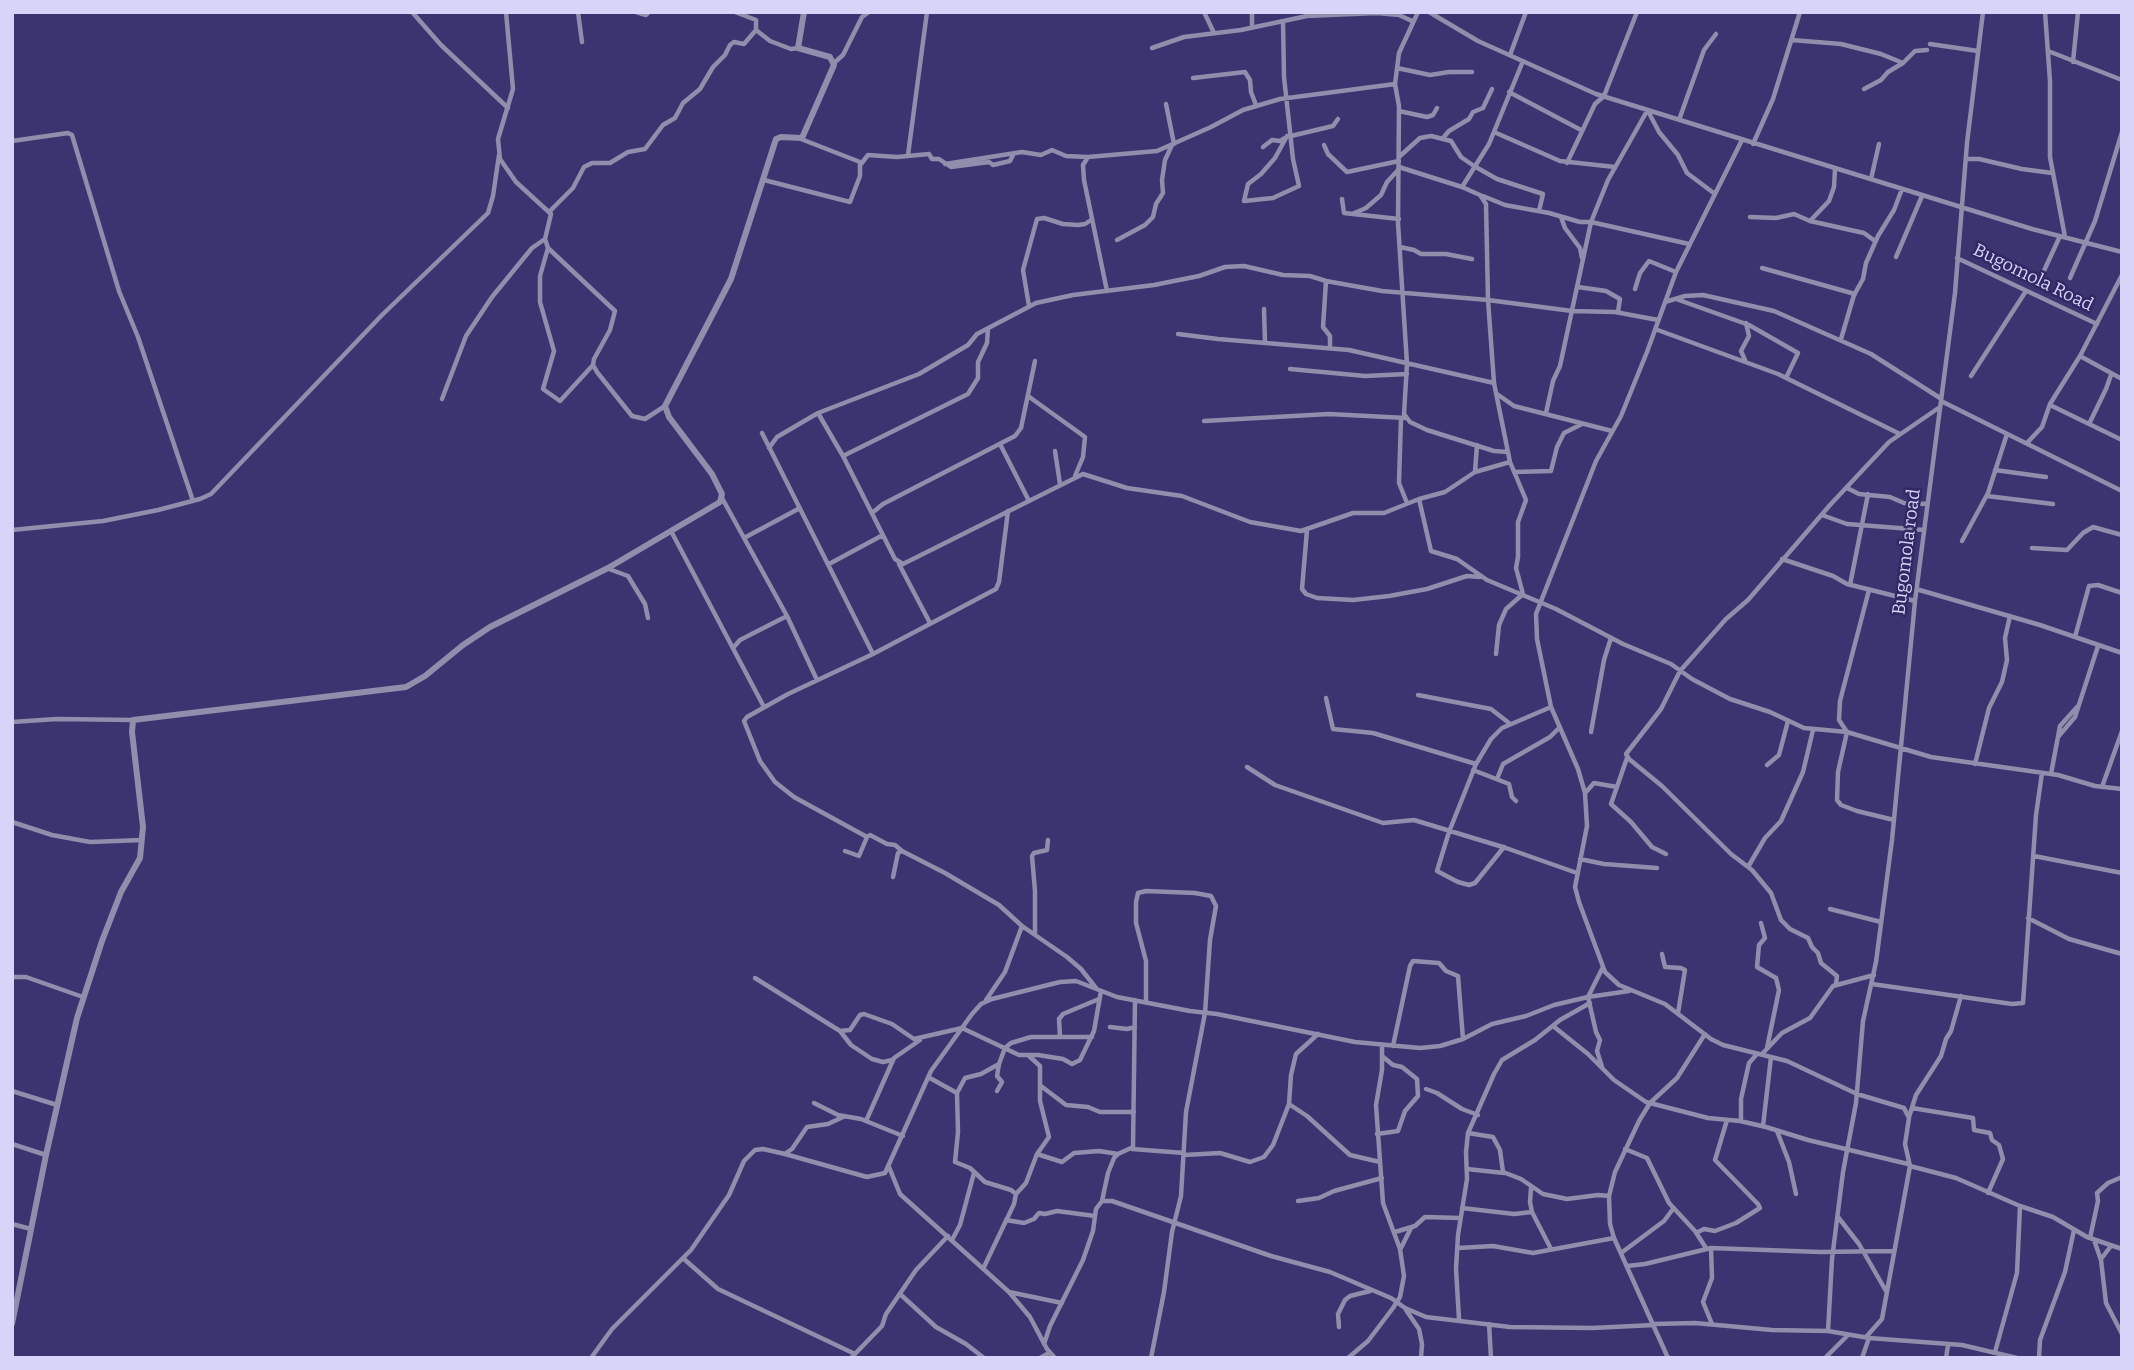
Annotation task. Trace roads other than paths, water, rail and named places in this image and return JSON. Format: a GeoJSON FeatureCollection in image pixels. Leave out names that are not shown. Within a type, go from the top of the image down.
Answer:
{"type":"FeatureCollection","features":[{"type":"Feature","properties":{"kind":"street"},"geometry":{"type":"LineString","coordinates":[[412,12],[441,45],[508,108]]}},
{"type":"Feature","properties":{"kind":"street"},"geometry":{"type":"LineString","coordinates":[[12,530],[103,521],[193,501],[211,494],[382,315],[488,213],[499,155],[498,139],[513,89],[506,12]]}},
{"type":"Feature","properties":{"kind":"street"},"geometry":{"type":"LineString","coordinates":[[578,12],[582,42]]}},
{"type":"Feature","properties":{"kind":"street"},"geometry":{"type":"LineString","coordinates":[[636,12],[646,15],[649,12]]}},
{"type":"Feature","properties":{"kind":"street"},"geometry":{"type":"LineString","coordinates":[[549,212],[575,186],[584,167],[592,163],[610,163],[628,152],[645,149],[663,125],[675,118],[683,103],[700,89],[712,66],[725,55],[730,45],[734,42],[744,44],[756,30],[756,20],[734,12]]}},
{"type":"Feature","properties":{"kind":"street"},"geometry":{"type":"LineString","coordinates":[[798,48],[804,12]]}},
{"type":"Feature","properties":{"kind":"street"},"geometry":{"type":"LineString","coordinates":[[801,139],[816,111],[834,63],[843,55],[862,17],[869,12]]}},
{"type":"Feature","properties":{"kind":"street"},"geometry":{"type":"LineString","coordinates":[[908,155],[927,12]]}},
{"type":"Feature","properties":{"kind":"street"},"geometry":{"type":"LineString","coordinates":[[1204,12],[1214,33]]}},
{"type":"Feature","properties":{"kind":"street"},"geometry":{"type":"LineString","coordinates":[[1252,12],[1252,27]]}},
{"type":"Feature","properties":{"kind":"street"},"geometry":{"type":"LineString","coordinates":[[1407,503],[1399,484],[1407,364],[1399,219],[1399,111],[1395,84],[1399,53],[1418,12]]}},
{"type":"Feature","properties":{"kind":"street"},"geometry":{"type":"LineString","coordinates":[[1429,12],[1478,41],[1604,96],[1647,111],[1922,196],[2122,253]]}},
{"type":"Feature","properties":{"kind":"street"},"geometry":{"type":"LineString","coordinates":[[1510,55],[1526,12]]}},
{"type":"Feature","properties":{"kind":"street"},"geometry":{"type":"LineString","coordinates":[[1567,163],[1595,104],[1604,96],[1637,12]]}},
{"type":"Feature","properties":{"kind":"street"},"geometry":{"type":"LineString","coordinates":[[1753,144],[1773,99],[1799,12]]}},
{"type":"Feature","properties":{"kind":"street","name":"Bugomola road"},"geometry":{"type":"LineString","coordinates":[[1828,1331],[1833,1251],[1857,1094],[1863,1021],[1874,975],[1894,820],[1916,589],[1941,402],[1983,12]]}},
{"type":"Feature","properties":{"kind":"street"},"geometry":{"type":"LineString","coordinates":[[2042,275],[2062,237],[2049,145],[2050,105],[2045,12]]}},
{"type":"Feature","properties":{"kind":"street"},"geometry":{"type":"LineString","coordinates":[[2073,61],[2078,12]]}},
{"type":"Feature","properties":{"kind":"street"},"geometry":{"type":"LineString","coordinates":[[1152,48],[1184,37],[1307,16],[1358,13],[1396,15],[1412,21]]}},
{"type":"Feature","properties":{"kind":"street"},"geometry":{"type":"LineString","coordinates":[[1283,21],[1282,54],[1289,134],[1299,186],[1273,198],[1244,201],[1247,185],[1275,158],[1289,134]]}},
{"type":"Feature","properties":{"kind":"street"},"geometry":{"type":"LineString","coordinates":[[756,30],[778,44],[830,57],[834,63]]}},
{"type":"Feature","properties":{"kind":"street"},"geometry":{"type":"LineString","coordinates":[[1679,120],[1704,50],[1716,34]]}},
{"type":"Feature","properties":{"kind":"street"},"geometry":{"type":"LineString","coordinates":[[1792,40],[1854,47],[1880,53],[1903,63]]}},
{"type":"Feature","properties":{"kind":"street"},"geometry":{"type":"LineString","coordinates":[[1930,44],[1978,51]]}},
{"type":"Feature","properties":{"kind":"street"},"geometry":{"type":"LineString","coordinates":[[1864,89],[1881,80],[1916,50],[1927,50]]}},
{"type":"Feature","properties":{"kind":"street"},"geometry":{"type":"LineString","coordinates":[[2047,50],[2122,79]]}},
{"type":"Feature","properties":{"kind":"street"},"geometry":{"type":"LineString","coordinates":[[1462,187],[1485,150],[1523,61]]}},
{"type":"Feature","properties":{"kind":"street"},"geometry":{"type":"LineString","coordinates":[[1396,68],[1430,75],[1472,72]]}},
{"type":"Feature","properties":{"kind":"street"},"geometry":{"type":"LineString","coordinates":[[1193,78],[1245,72],[1251,81],[1251,93],[1256,105]]}},
{"type":"Feature","properties":{"kind":"street"},"geometry":{"type":"LineString","coordinates":[[944,164],[1022,152],[1041,155],[1052,150],[1066,156],[1088,157],[1157,151],[1256,105],[1287,98],[1395,84]]}},
{"type":"Feature","properties":{"kind":"street"},"geometry":{"type":"LineString","coordinates":[[1443,138],[1449,131],[1469,119],[1473,112],[1483,108],[1492,89]]}},
{"type":"Feature","properties":{"kind":"street"},"geometry":{"type":"LineString","coordinates":[[1509,92],[1581,130]]}},
{"type":"Feature","properties":{"kind":"street"},"geometry":{"type":"LineString","coordinates":[[1117,240],[1146,225],[1153,218],[1156,204],[1163,193],[1165,160],[1173,144],[1166,104]]}},
{"type":"Feature","properties":{"kind":"street"},"geometry":{"type":"LineString","coordinates":[[1399,111],[1427,117],[1433,115],[1437,108]]}},
{"type":"Feature","properties":{"kind":"street"},"geometry":{"type":"LineString","coordinates":[[1546,413],[1553,381],[1560,366],[1591,222],[1615,167],[1629,147],[1647,111]]}},
{"type":"Feature","properties":{"kind":"street"},"geometry":{"type":"LineString","coordinates":[[1647,111],[1688,174],[1715,194]]}},
{"type":"Feature","properties":{"kind":"street"},"geometry":{"type":"LineString","coordinates":[[1263,147],[1272,140],[1281,140],[1289,134],[1333,126],[1338,119]]}},
{"type":"Feature","properties":{"kind":"street"},"geometry":{"type":"LineString","coordinates":[[1493,132],[1567,163],[1615,167]]}},
{"type":"Feature","properties":{"kind":"street"},"geometry":{"type":"LineString","coordinates":[[2070,278],[2088,242],[2122,132]]}},
{"type":"Feature","properties":{"kind":"street"},"geometry":{"type":"LineString","coordinates":[[12,141],[68,133],[72,135],[119,291],[138,337],[193,501]]}},
{"type":"Feature","properties":{"kind":"street"},"geometry":{"type":"LineString","coordinates":[[593,365],[632,416],[645,419],[665,406],[732,279],[776,139],[781,136],[801,139],[859,160],[862,164]]}},
{"type":"Feature","properties":{"kind":"street"},"geometry":{"type":"LineString","coordinates":[[1351,215],[1366,208],[1381,195],[1399,164],[1420,138],[1443,138],[1451,141],[1461,157],[1474,166],[1497,179],[1543,194],[1539,211]]}},
{"type":"Feature","properties":{"kind":"street"},"geometry":{"type":"LineString","coordinates":[[1742,140],[1676,272],[1620,416],[1596,461],[1539,603],[1535,624],[1536,639],[1551,706],[1578,769],[1585,793],[1587,826],[1576,887],[1602,967],[1610,978],[1630,991],[1654,998],[1723,1045],[1799,1066],[1857,1094],[1904,1108],[1909,1118]]}},
{"type":"Feature","properties":{"kind":"street"},"geometry":{"type":"LineString","coordinates":[[1871,179],[1880,144]]}},
{"type":"Feature","properties":{"kind":"street"},"geometry":{"type":"LineString","coordinates":[[1324,145],[1328,153],[1347,172],[1399,164],[1505,205],[1689,244]]}},
{"type":"Feature","properties":{"kind":"street"},"geometry":{"type":"LineString","coordinates":[[764,180],[847,203],[852,198],[862,164],[868,155],[930,154],[932,159],[939,159],[951,167],[989,162],[993,165],[1010,161],[1014,153]]}},
{"type":"Feature","properties":{"kind":"street"},"geometry":{"type":"LineString","coordinates":[[499,155],[508,172],[549,212],[550,222],[545,239],[548,248],[615,311],[613,323],[593,365],[560,401],[543,389],[554,351],[540,302],[540,276],[548,248]]}},
{"type":"Feature","properties":{"kind":"street"},"geometry":{"type":"LineString","coordinates":[[1088,157],[1083,169],[1107,291]]}},
{"type":"Feature","properties":{"kind":"street"},"geometry":{"type":"LineString","coordinates":[[1966,159],[2052,173]]}},
{"type":"Feature","properties":{"kind":"street"},"geometry":{"type":"LineString","coordinates":[[1810,221],[1829,201],[1834,187],[1835,169]]}},
{"type":"Feature","properties":{"kind":"street"},"geometry":{"type":"LineString","coordinates":[[1841,339],[1875,241],[1894,210],[1902,189]]}},
{"type":"Feature","properties":{"kind":"street"},"geometry":{"type":"LineString","coordinates":[[1482,196],[1488,214],[1488,300],[1494,383],[1510,462],[1526,500],[1518,522],[1516,568],[1523,594]]}},
{"type":"Feature","properties":{"kind":"street"},"geometry":{"type":"LineString","coordinates":[[1896,257],[1922,196]]}},
{"type":"Feature","properties":{"kind":"street"},"geometry":{"type":"LineString","coordinates":[[1342,198],[1342,212],[1399,219]]}},
{"type":"Feature","properties":{"kind":"street"},"geometry":{"type":"LineString","coordinates":[[1750,217],[1776,218],[1792,214],[1862,233],[1875,241]]}},
{"type":"Feature","properties":{"kind":"street"},"geometry":{"type":"LineString","coordinates":[[1561,216],[1565,228],[1580,248],[1583,262]]}},
{"type":"Feature","properties":{"kind":"street"},"geometry":{"type":"LineString","coordinates":[[1029,306],[1023,270],[1037,219],[1044,218],[1063,225],[1078,225],[1089,223],[1092,219]]}},
{"type":"Feature","properties":{"kind":"street"},"geometry":{"type":"LineString","coordinates":[[442,399],[466,336],[492,297],[532,248],[545,239]]}},
{"type":"Feature","properties":{"kind":"street"},"geometry":{"type":"LineString","coordinates":[[1400,247],[1421,254],[1446,254],[1472,259]]}},
{"type":"Feature","properties":{"kind":"street","name":"Bugomola Road"},"geometry":{"type":"LineString","coordinates":[[1957,258],[2097,324]]}},
{"type":"Feature","properties":{"kind":"street"},"geometry":{"type":"LineString","coordinates":[[1635,289],[1640,273],[1649,261],[1676,272]]}},
{"type":"Feature","properties":{"kind":"street"},"geometry":{"type":"LineString","coordinates":[[769,447],[777,437],[818,413],[909,378],[950,357],[969,344],[974,336],[1029,306],[1068,296],[1154,285],[1199,276],[1223,267],[1241,266],[1283,275],[1310,276],[1382,291],[1488,300],[1572,312],[1618,312],[1658,320]]}},
{"type":"Feature","properties":{"kind":"street"},"geometry":{"type":"LineString","coordinates":[[1762,268],[1855,294]]}},
{"type":"Feature","properties":{"kind":"street"},"geometry":{"type":"LineString","coordinates":[[2027,443],[2041,429],[2050,405],[2080,356],[2122,275]]}},
{"type":"Feature","properties":{"kind":"street"},"geometry":{"type":"LineString","coordinates":[[1326,281],[1324,327],[1329,336],[1330,347]]}},
{"type":"Feature","properties":{"kind":"street"},"geometry":{"type":"LineString","coordinates":[[1578,287],[1606,291],[1620,299],[1618,312]]}},
{"type":"Feature","properties":{"kind":"street"},"geometry":{"type":"LineString","coordinates":[[1971,376],[2026,291]]}},
{"type":"Feature","properties":{"kind":"street"},"geometry":{"type":"LineString","coordinates":[[1664,302],[1703,295],[1769,310],[1841,339],[1876,357],[1941,402],[2121,490]]}},
{"type":"Feature","properties":{"kind":"street"},"geometry":{"type":"LineString","coordinates":[[1675,299],[1746,324],[1798,353],[1786,378]]}},
{"type":"Feature","properties":{"kind":"street"},"geometry":{"type":"LineString","coordinates":[[1264,309],[1265,343]]}},
{"type":"Feature","properties":{"kind":"street"},"geometry":{"type":"LineString","coordinates":[[1745,361],[1741,351],[1749,336],[1746,324]]}},
{"type":"Feature","properties":{"kind":"street"},"geometry":{"type":"LineString","coordinates":[[843,456],[968,394],[978,378],[978,362],[986,343],[988,329]]}},
{"type":"Feature","properties":{"kind":"street"},"geometry":{"type":"LineString","coordinates":[[1655,329],[1786,378],[1900,434]]}},
{"type":"Feature","properties":{"kind":"street"},"geometry":{"type":"LineString","coordinates":[[1178,334],[1330,347],[1396,359],[1407,364],[1494,383]]}},
{"type":"Feature","properties":{"kind":"street"},"geometry":{"type":"LineString","coordinates":[[2080,356],[2122,379]]}},
{"type":"Feature","properties":{"kind":"street"},"geometry":{"type":"LineString","coordinates":[[872,513],[883,504],[1019,433],[1035,361]]}},
{"type":"Feature","properties":{"kind":"street"},"geometry":{"type":"LineString","coordinates":[[1290,369],[1365,376],[1407,374]]}},
{"type":"Feature","properties":{"kind":"street"},"geometry":{"type":"LineString","coordinates":[[2089,424],[2111,375]]}},
{"type":"Feature","properties":{"kind":"street"},"geometry":{"type":"LineString","coordinates":[[1496,393],[1512,405],[1612,431]]}},
{"type":"Feature","properties":{"kind":"street"},"geometry":{"type":"LineString","coordinates":[[1028,396],[1085,437],[1083,457],[1074,477]]}},
{"type":"Feature","properties":{"kind":"street"},"geometry":{"type":"LineString","coordinates":[[1666,854],[1652,847],[1611,804],[1628,750],[1661,709],[1680,671],[1726,619],[1748,600],[1866,465],[1941,402]]}},
{"type":"Feature","properties":{"kind":"street"},"geometry":{"type":"LineString","coordinates":[[2050,405],[2122,440]]}},
{"type":"Feature","properties":{"kind":"street"},"geometry":{"type":"LineString","coordinates":[[665,406],[669,417],[712,474],[722,498],[787,616],[817,680]]}},
{"type":"Feature","properties":{"kind":"street"},"geometry":{"type":"LineString","coordinates":[[818,413],[930,623]]}},
{"type":"Feature","properties":{"kind":"street"},"geometry":{"type":"LineString","coordinates":[[1204,421],[1329,414],[1404,418],[1427,430],[1494,451],[1508,452]]}},
{"type":"Feature","properties":{"kind":"street"},"geometry":{"type":"LineString","coordinates":[[1514,472],[1551,471],[1564,433],[1583,424]]}},
{"type":"Feature","properties":{"kind":"street"},"geometry":{"type":"LineString","coordinates":[[762,433],[873,654]]}},
{"type":"Feature","properties":{"kind":"street"},"geometry":{"type":"LineString","coordinates":[[1962,541],[1987,496],[2007,434]]}},
{"type":"Feature","properties":{"kind":"street"},"geometry":{"type":"LineString","coordinates":[[1000,444],[1028,499]]}},
{"type":"Feature","properties":{"kind":"street"},"geometry":{"type":"LineString","coordinates":[[1475,472],[1478,445]]}},
{"type":"Feature","properties":{"kind":"street"},"geometry":{"type":"LineString","coordinates":[[1055,452],[1060,484]]}},
{"type":"Feature","properties":{"kind":"street"},"geometry":{"type":"LineString","coordinates":[[899,564],[911,562],[1028,499],[1085,474],[1127,488],[1182,496],[1250,522],[1284,530],[1307,530],[1353,513],[1380,514],[1451,489],[1475,472],[1510,462]]}},
{"type":"Feature","properties":{"kind":"street"},"geometry":{"type":"LineString","coordinates":[[1995,470],[2046,477]]}},
{"type":"Feature","properties":{"kind":"street"},"geometry":{"type":"LineString","coordinates":[[1847,488],[1859,494],[1892,497],[1905,503],[1927,504]]}},
{"type":"Feature","properties":{"kind":"street"},"geometry":{"type":"LineString","coordinates":[[1850,584],[1868,494]]}},
{"type":"Feature","properties":{"kind":"street"},"geometry":{"type":"LineString","coordinates":[[1987,496],[2053,504]]}},
{"type":"Feature","properties":{"kind":"street"},"geometry":{"type":"LineString","coordinates":[[12,722],[57,719],[133,720],[406,687],[490,627],[608,568],[722,498]]}},
{"type":"Feature","properties":{"kind":"street"},"geometry":{"type":"LineString","coordinates":[[1419,499],[1431,551],[1457,559],[1481,577],[1671,664],[1730,699],[1813,730],[1836,729],[1931,757],[2051,774],[2102,787],[2122,789]]}},
{"type":"Feature","properties":{"kind":"street"},"geometry":{"type":"LineString","coordinates":[[744,538],[800,508]]}},
{"type":"Feature","properties":{"kind":"street"},"geometry":{"type":"LineString","coordinates":[[840,1031],[850,1030],[860,1015],[864,1014],[892,1024],[914,1040],[962,1028],[1019,1055],[1064,1059],[1074,1064],[1080,1060],[1097,1023],[1099,990],[1073,962],[1022,926],[990,898],[895,845],[872,836],[867,837],[794,797],[769,776],[744,723],[747,717],[764,707],[873,654],[998,588],[1008,510]]}},
{"type":"Feature","properties":{"kind":"street"},"geometry":{"type":"LineString","coordinates":[[1822,515],[1840,523],[1924,530]]}},
{"type":"Feature","properties":{"kind":"street"},"geometry":{"type":"LineString","coordinates":[[2032,548],[2067,550],[2083,533],[2093,527],[2122,535]]}},
{"type":"Feature","properties":{"kind":"street"},"geometry":{"type":"LineString","coordinates":[[1307,530],[1302,589],[1306,594],[1317,598],[1343,600],[1389,596],[1427,589],[1467,576],[1481,577]]}},
{"type":"Feature","properties":{"kind":"street"},"geometry":{"type":"LineString","coordinates":[[671,531],[764,707]]}},
{"type":"Feature","properties":{"kind":"street"},"geometry":{"type":"LineString","coordinates":[[829,564],[883,535]]}},
{"type":"Feature","properties":{"kind":"street"},"geometry":{"type":"LineString","coordinates":[[1782,559],[1850,584],[1915,601]]}},
{"type":"Feature","properties":{"kind":"street"},"geometry":{"type":"LineString","coordinates":[[608,568],[628,576],[645,604],[648,618]]}},
{"type":"Feature","properties":{"kind":"street"},"geometry":{"type":"LineString","coordinates":[[2075,637],[2089,586],[2098,584],[2122,593]]}},
{"type":"Feature","properties":{"kind":"street"},"geometry":{"type":"LineString","coordinates":[[1916,589],[2010,615],[2122,653]]}},
{"type":"Feature","properties":{"kind":"street"},"geometry":{"type":"LineString","coordinates":[[1869,590],[1840,701],[1839,720],[1847,732],[1838,772],[1837,802],[1857,811],[1894,820]]}},
{"type":"Feature","properties":{"kind":"street"},"geometry":{"type":"LineString","coordinates":[[1496,653],[1499,625],[1506,609],[1523,594]]}},
{"type":"Feature","properties":{"kind":"street"},"geometry":{"type":"LineString","coordinates":[[1975,764],[1989,708],[2002,682],[2007,660],[2005,643],[2010,615]]}},
{"type":"Feature","properties":{"kind":"street"},"geometry":{"type":"LineString","coordinates":[[733,648],[740,640],[787,616]]}},
{"type":"Feature","properties":{"kind":"street"},"geometry":{"type":"LineString","coordinates":[[1591,732],[1606,650],[1611,638]]}},
{"type":"Feature","properties":{"kind":"street"},"geometry":{"type":"LineString","coordinates":[[2051,774],[2060,725],[2077,707],[2098,646]]}},
{"type":"Feature","properties":{"kind":"street"},"geometry":{"type":"LineString","coordinates":[[1418,695],[1491,709],[1510,723]]}},
{"type":"Feature","properties":{"kind":"street"},"geometry":{"type":"LineString","coordinates":[[1326,698],[1333,729],[1373,733],[1475,767],[1510,785],[1512,797],[1516,801]]}},
{"type":"Feature","properties":{"kind":"street"},"geometry":{"type":"LineString","coordinates":[[1503,847],[1475,883],[1458,881],[1437,871],[1449,832],[1475,767],[1491,739],[1510,723],[1551,706]]}},
{"type":"Feature","properties":{"kind":"street"},"geometry":{"type":"LineString","coordinates":[[12,1324],[46,1155],[83,997],[121,892],[139,861],[142,812],[132,732],[133,720]]}},
{"type":"Feature","properties":{"kind":"street"},"geometry":{"type":"LineString","coordinates":[[1767,765],[1779,755],[1788,720]]}},
{"type":"Feature","properties":{"kind":"street"},"geometry":{"type":"LineString","coordinates":[[1497,779],[1503,764],[1550,737],[1559,727]]}},
{"type":"Feature","properties":{"kind":"street"},"geometry":{"type":"LineString","coordinates":[[1748,867],[1765,838],[1782,821],[1802,772],[1813,730]]}},
{"type":"Feature","properties":{"kind":"street"},"geometry":{"type":"LineString","coordinates":[[2102,787],[2122,731]]}},
{"type":"Feature","properties":{"kind":"street"},"geometry":{"type":"LineString","coordinates":[[1627,758],[1662,786],[1731,854],[1748,867],[1771,893],[1781,920],[1790,929],[1808,938],[1821,962],[1837,976],[1836,984],[1810,1018],[1782,1033],[1749,1063],[1741,1121]]}},
{"type":"Feature","properties":{"kind":"street"},"geometry":{"type":"LineString","coordinates":[[1247,767],[1275,785],[1383,823],[1408,820],[1503,847],[1577,873]]}},
{"type":"Feature","properties":{"kind":"street"},"geometry":{"type":"LineString","coordinates":[[1872,984],[2017,1005],[2023,1003],[2037,806],[2042,773]]}},
{"type":"Feature","properties":{"kind":"street"},"geometry":{"type":"LineString","coordinates":[[1585,793],[1594,783],[1617,787]]}},
{"type":"Feature","properties":{"kind":"street"},"geometry":{"type":"LineString","coordinates":[[12,822],[61,837],[90,842],[142,841]]}},
{"type":"Feature","properties":{"kind":"street"},"geometry":{"type":"LineString","coordinates":[[845,851],[859,856],[867,837]]}},
{"type":"Feature","properties":{"kind":"street"},"geometry":{"type":"LineString","coordinates":[[1035,934],[1032,854],[1047,850],[1048,840]]}},
{"type":"Feature","properties":{"kind":"street"},"geometry":{"type":"LineString","coordinates":[[893,877],[898,853],[902,851]]}},
{"type":"Feature","properties":{"kind":"street"},"geometry":{"type":"LineString","coordinates":[[2034,856],[2122,873]]}},
{"type":"Feature","properties":{"kind":"street"},"geometry":{"type":"LineString","coordinates":[[1580,859],[1604,864],[1657,868]]}},
{"type":"Feature","properties":{"kind":"street"},"geometry":{"type":"LineString","coordinates":[[1146,1002],[1146,961],[1136,923],[1138,895],[1146,891],[1204,894],[1212,898],[1216,904],[1210,940],[1205,1013],[1186,1112],[1181,1196],[1174,1222],[1151,1358]]}},
{"type":"Feature","properties":{"kind":"street"},"geometry":{"type":"LineString","coordinates":[[1830,909],[1881,922]]}},
{"type":"Feature","properties":{"kind":"street"},"geometry":{"type":"LineString","coordinates":[[2028,918],[2062,936],[2122,954]]}},
{"type":"Feature","properties":{"kind":"street"},"geometry":{"type":"LineString","coordinates":[[1761,923],[1765,938],[1759,945],[1757,967],[1776,978],[1779,990],[1767,1048]]}},
{"type":"Feature","properties":{"kind":"street"},"geometry":{"type":"LineString","coordinates":[[591,1358],[621,1320],[684,1259],[729,1195],[750,1153],[758,1148],[867,1177],[880,1175],[889,1167],[928,1077],[1005,972],[1022,926]]}},
{"type":"Feature","properties":{"kind":"street"},"geometry":{"type":"LineString","coordinates":[[1662,954],[1665,967],[1685,970],[1678,1013]]}},
{"type":"Feature","properties":{"kind":"street"},"geometry":{"type":"LineString","coordinates":[[1393,1046],[1413,961],[1439,963],[1446,971],[1458,976],[1463,1039]]}},
{"type":"Feature","properties":{"kind":"street"},"geometry":{"type":"LineString","coordinates":[[1602,967],[1588,996],[1600,1040],[1597,1055],[1603,1071]]}},
{"type":"Feature","properties":{"kind":"street"},"geometry":{"type":"LineString","coordinates":[[1836,984],[1850,983],[1874,975]]}},
{"type":"Feature","properties":{"kind":"street"},"geometry":{"type":"LineString","coordinates":[[12,977],[26,977],[83,997]]}},
{"type":"Feature","properties":{"kind":"street"},"geometry":{"type":"LineString","coordinates":[[755,978],[840,1031],[850,1045],[872,1059],[883,1062],[893,1060],[920,1040]]}},
{"type":"Feature","properties":{"kind":"street"},"geometry":{"type":"LineString","coordinates":[[984,1002],[1060,982],[1081,981],[1099,990],[1135,1000],[1290,1031],[1382,1045],[1432,1047],[1463,1039],[1501,1021],[1527,1016],[1554,1005],[1588,996],[1630,991]]}},
{"type":"Feature","properties":{"kind":"street"},"geometry":{"type":"LineString","coordinates":[[1862,1358],[1867,1338],[1882,1319],[1909,1165],[1905,1144],[1909,1118],[1916,1095],[1941,1056],[1961,996]]}},
{"type":"Feature","properties":{"kind":"street"},"geometry":{"type":"LineString","coordinates":[[1059,1037],[1059,1019],[1063,1014],[1099,999]]}},
{"type":"Feature","properties":{"kind":"street"},"geometry":{"type":"LineString","coordinates":[[1132,1149],[1135,1000]]}},
{"type":"Feature","properties":{"kind":"street"},"geometry":{"type":"LineString","coordinates":[[1459,1320],[1456,1269],[1467,1169],[1468,1133],[1502,1060],[1590,1003]]}},
{"type":"Feature","properties":{"kind":"street"},"geometry":{"type":"LineString","coordinates":[[1553,1026],[1588,1054],[1603,1071],[1650,1104],[1763,1126],[1949,1176],[2055,1218],[2092,1239],[2122,1249]]}},
{"type":"Feature","properties":{"kind":"street"},"geometry":{"type":"LineString","coordinates":[[1110,1027],[1135,1027]]}},
{"type":"Feature","properties":{"kind":"street"},"geometry":{"type":"LineString","coordinates":[[1037,1154],[1062,1163],[1074,1153],[1107,1151],[1118,1154],[1132,1149],[1156,1149],[1184,1154],[1220,1153],[1250,1162],[1264,1157],[1273,1145],[1289,1104],[1291,1074],[1297,1052],[1318,1034]]}},
{"type":"Feature","properties":{"kind":"street"},"geometry":{"type":"LineString","coordinates":[[1668,1358],[1614,1238],[1610,1224],[1609,1196],[1625,1149],[1650,1104],[1677,1078],[1704,1034]]}},
{"type":"Feature","properties":{"kind":"street"},"geometry":{"type":"LineString","coordinates":[[997,1091],[1002,1082],[998,1076],[999,1064],[1005,1048],[1011,1043],[1030,1037],[1091,1037]]}},
{"type":"Feature","properties":{"kind":"street"},"geometry":{"type":"LineString","coordinates":[[1348,1358],[1368,1341],[1397,1301],[1404,1276],[1400,1249],[1383,1203],[1376,1105],[1382,1045]]}},
{"type":"Feature","properties":{"kind":"street"},"geometry":{"type":"LineString","coordinates":[[983,1269],[1016,1194],[1026,1183],[1037,1154],[1049,1137],[1040,1101],[1040,1066],[1029,1056]]}},
{"type":"Feature","properties":{"kind":"street"},"geometry":{"type":"LineString","coordinates":[[1377,1134],[1399,1129],[1405,1111],[1418,1096],[1417,1079],[1382,1056]]}},
{"type":"Feature","properties":{"kind":"street"},"geometry":{"type":"LineString","coordinates":[[1763,1126],[1771,1057]]}},
{"type":"Feature","properties":{"kind":"street"},"geometry":{"type":"LineString","coordinates":[[866,1121],[893,1060]]}},
{"type":"Feature","properties":{"kind":"street"},"geometry":{"type":"LineString","coordinates":[[999,1064],[981,1074],[965,1078],[957,1094],[958,1132],[954,1160],[985,1182],[1016,1194]]}},
{"type":"Feature","properties":{"kind":"street"},"geometry":{"type":"LineString","coordinates":[[928,1077],[957,1094]]}},
{"type":"Feature","properties":{"kind":"street"},"geometry":{"type":"LineString","coordinates":[[1040,1086],[1066,1105],[1088,1107],[1100,1112],[1134,1112]]}},
{"type":"Feature","properties":{"kind":"street"},"geometry":{"type":"LineString","coordinates":[[1426,1089],[1478,1115]]}},
{"type":"Feature","properties":{"kind":"street"},"geometry":{"type":"LineString","coordinates":[[12,1091],[57,1105]]}},
{"type":"Feature","properties":{"kind":"street"},"geometry":{"type":"LineString","coordinates":[[814,1103],[844,1117],[866,1121],[903,1136]]}},
{"type":"Feature","properties":{"kind":"street"},"geometry":{"type":"LineString","coordinates":[[1289,1104],[1307,1116],[1350,1155],[1380,1162]]}},
{"type":"Feature","properties":{"kind":"street"},"geometry":{"type":"LineString","coordinates":[[1912,1108],[1973,1118],[1974,1130],[1990,1133],[1992,1140],[2000,1145],[2003,1159],[1989,1192]]}},
{"type":"Feature","properties":{"kind":"street"},"geometry":{"type":"LineString","coordinates":[[785,1154],[792,1149],[805,1129],[844,1117]]}},
{"type":"Feature","properties":{"kind":"street"},"geometry":{"type":"LineString","coordinates":[[1696,1233],[1706,1229],[1713,1231],[1736,1223],[1760,1208],[1715,1160],[1727,1120]]}},
{"type":"Feature","properties":{"kind":"street"},"geometry":{"type":"LineString","coordinates":[[1776,1130],[1789,1162],[1796,1194]]}},
{"type":"Feature","properties":{"kind":"street"},"geometry":{"type":"LineString","coordinates":[[1468,1133],[1495,1138],[1504,1173]]}},
{"type":"Feature","properties":{"kind":"street"},"geometry":{"type":"LineString","coordinates":[[12,1144],[46,1155]]}},
{"type":"Feature","properties":{"kind":"street"},"geometry":{"type":"LineString","coordinates":[[1625,1149],[1647,1158],[1673,1209],[1708,1248],[1712,1278],[1703,1302],[1712,1324]]}},
{"type":"Feature","properties":{"kind":"street"},"geometry":{"type":"LineString","coordinates":[[1045,1344],[1050,1326],[1091,1239],[1108,1173],[1118,1154]]}},
{"type":"Feature","properties":{"kind":"street"},"geometry":{"type":"LineString","coordinates":[[889,1167],[900,1194],[1009,1292],[1030,1317],[1049,1353],[1055,1358]]}},
{"type":"Feature","properties":{"kind":"street"},"geometry":{"type":"LineString","coordinates":[[1467,1169],[1504,1173],[1521,1179],[1548,1196],[1563,1199],[1609,1196]]}},
{"type":"Feature","properties":{"kind":"street"},"geometry":{"type":"LineString","coordinates":[[684,1259],[718,1289],[853,1356],[882,1326],[886,1314],[916,1270],[960,1225],[974,1172]]}},
{"type":"Feature","properties":{"kind":"street"},"geometry":{"type":"LineString","coordinates":[[2122,1177],[2108,1183],[2097,1193],[2092,1239],[2101,1260],[2105,1298],[2122,1334]]}},
{"type":"Feature","properties":{"kind":"street"},"geometry":{"type":"LineString","coordinates":[[1298,1201],[1319,1198],[1334,1191],[1382,1178]]}},
{"type":"Feature","properties":{"kind":"street"},"geometry":{"type":"LineString","coordinates":[[1532,1187],[1532,1212],[1551,1249]]}},
{"type":"Feature","properties":{"kind":"street"},"geometry":{"type":"LineString","coordinates":[[1102,1201],[1112,1201],[1280,1259],[1330,1272],[1397,1301],[1419,1329],[1421,1358]]}},
{"type":"Feature","properties":{"kind":"street"},"geometry":{"type":"LineString","coordinates":[[1994,1354],[2017,1273],[2020,1206]]}},
{"type":"Feature","properties":{"kind":"street"},"geometry":{"type":"LineString","coordinates":[[1462,1208],[1514,1214],[1532,1212]]}},
{"type":"Feature","properties":{"kind":"street"},"geometry":{"type":"LineString","coordinates":[[1621,1253],[1664,1220],[1673,1209]]}},
{"type":"Feature","properties":{"kind":"street"},"geometry":{"type":"LineString","coordinates":[[1006,1220],[1024,1223],[1033,1220],[1038,1213],[1057,1211],[1095,1216]]}},
{"type":"Feature","properties":{"kind":"street"},"geometry":{"type":"LineString","coordinates":[[1395,1232],[1411,1228],[1425,1217],[1460,1219]]}},
{"type":"Feature","properties":{"kind":"street"},"geometry":{"type":"LineString","coordinates":[[1838,1217],[1887,1291]]}},
{"type":"Feature","properties":{"kind":"street"},"geometry":{"type":"LineString","coordinates":[[12,1224],[32,1230]]}},
{"type":"Feature","properties":{"kind":"street"},"geometry":{"type":"LineString","coordinates":[[1400,1249],[1411,1228]]}},
{"type":"Feature","properties":{"kind":"street"},"geometry":{"type":"LineString","coordinates":[[2039,1358],[2040,1340],[2065,1272],[2074,1230]]}},
{"type":"Feature","properties":{"kind":"street"},"geometry":{"type":"LineString","coordinates":[[1458,1248],[1493,1246],[1533,1253],[1614,1238]]}},
{"type":"Feature","properties":{"kind":"street"},"geometry":{"type":"LineString","coordinates":[[2101,1260],[2111,1246]]}},
{"type":"Feature","properties":{"kind":"street"},"geometry":{"type":"LineString","coordinates":[[1627,1266],[1646,1264],[1708,1248],[1893,1251]]}},
{"type":"Feature","properties":{"kind":"street"},"geometry":{"type":"LineString","coordinates":[[1339,1327],[1338,1314],[1345,1300],[1371,1290]]}},
{"type":"Feature","properties":{"kind":"street"},"geometry":{"type":"LineString","coordinates":[[1009,1292],[1062,1303]]}},
{"type":"Feature","properties":{"kind":"street"},"geometry":{"type":"LineString","coordinates":[[900,1294],[936,1327],[966,1343],[984,1358]]}},
{"type":"Feature","properties":{"kind":"street"},"geometry":{"type":"LineString","coordinates":[[1405,1308],[1426,1317],[1510,1327],[1592,1328],[1712,1324],[1772,1330],[1828,1331],[1867,1338],[1948,1345],[2017,1358]]}},
{"type":"Feature","properties":{"kind":"street"},"geometry":{"type":"LineString","coordinates":[[1489,1324],[1490,1358]]}},
{"type":"Feature","properties":{"kind":"street"},"geometry":{"type":"LineString","coordinates":[[1825,1358],[1848,1335]]}},
{"type":"Feature","properties":{"kind":"street"},"geometry":{"type":"LineString","coordinates":[[1947,1358],[1948,1345]]}},
{"type":"Feature","properties":{"kind":"street"},"geometry":{"type":"LineString","coordinates":[[1040,1358],[1049,1353]]}}]}
